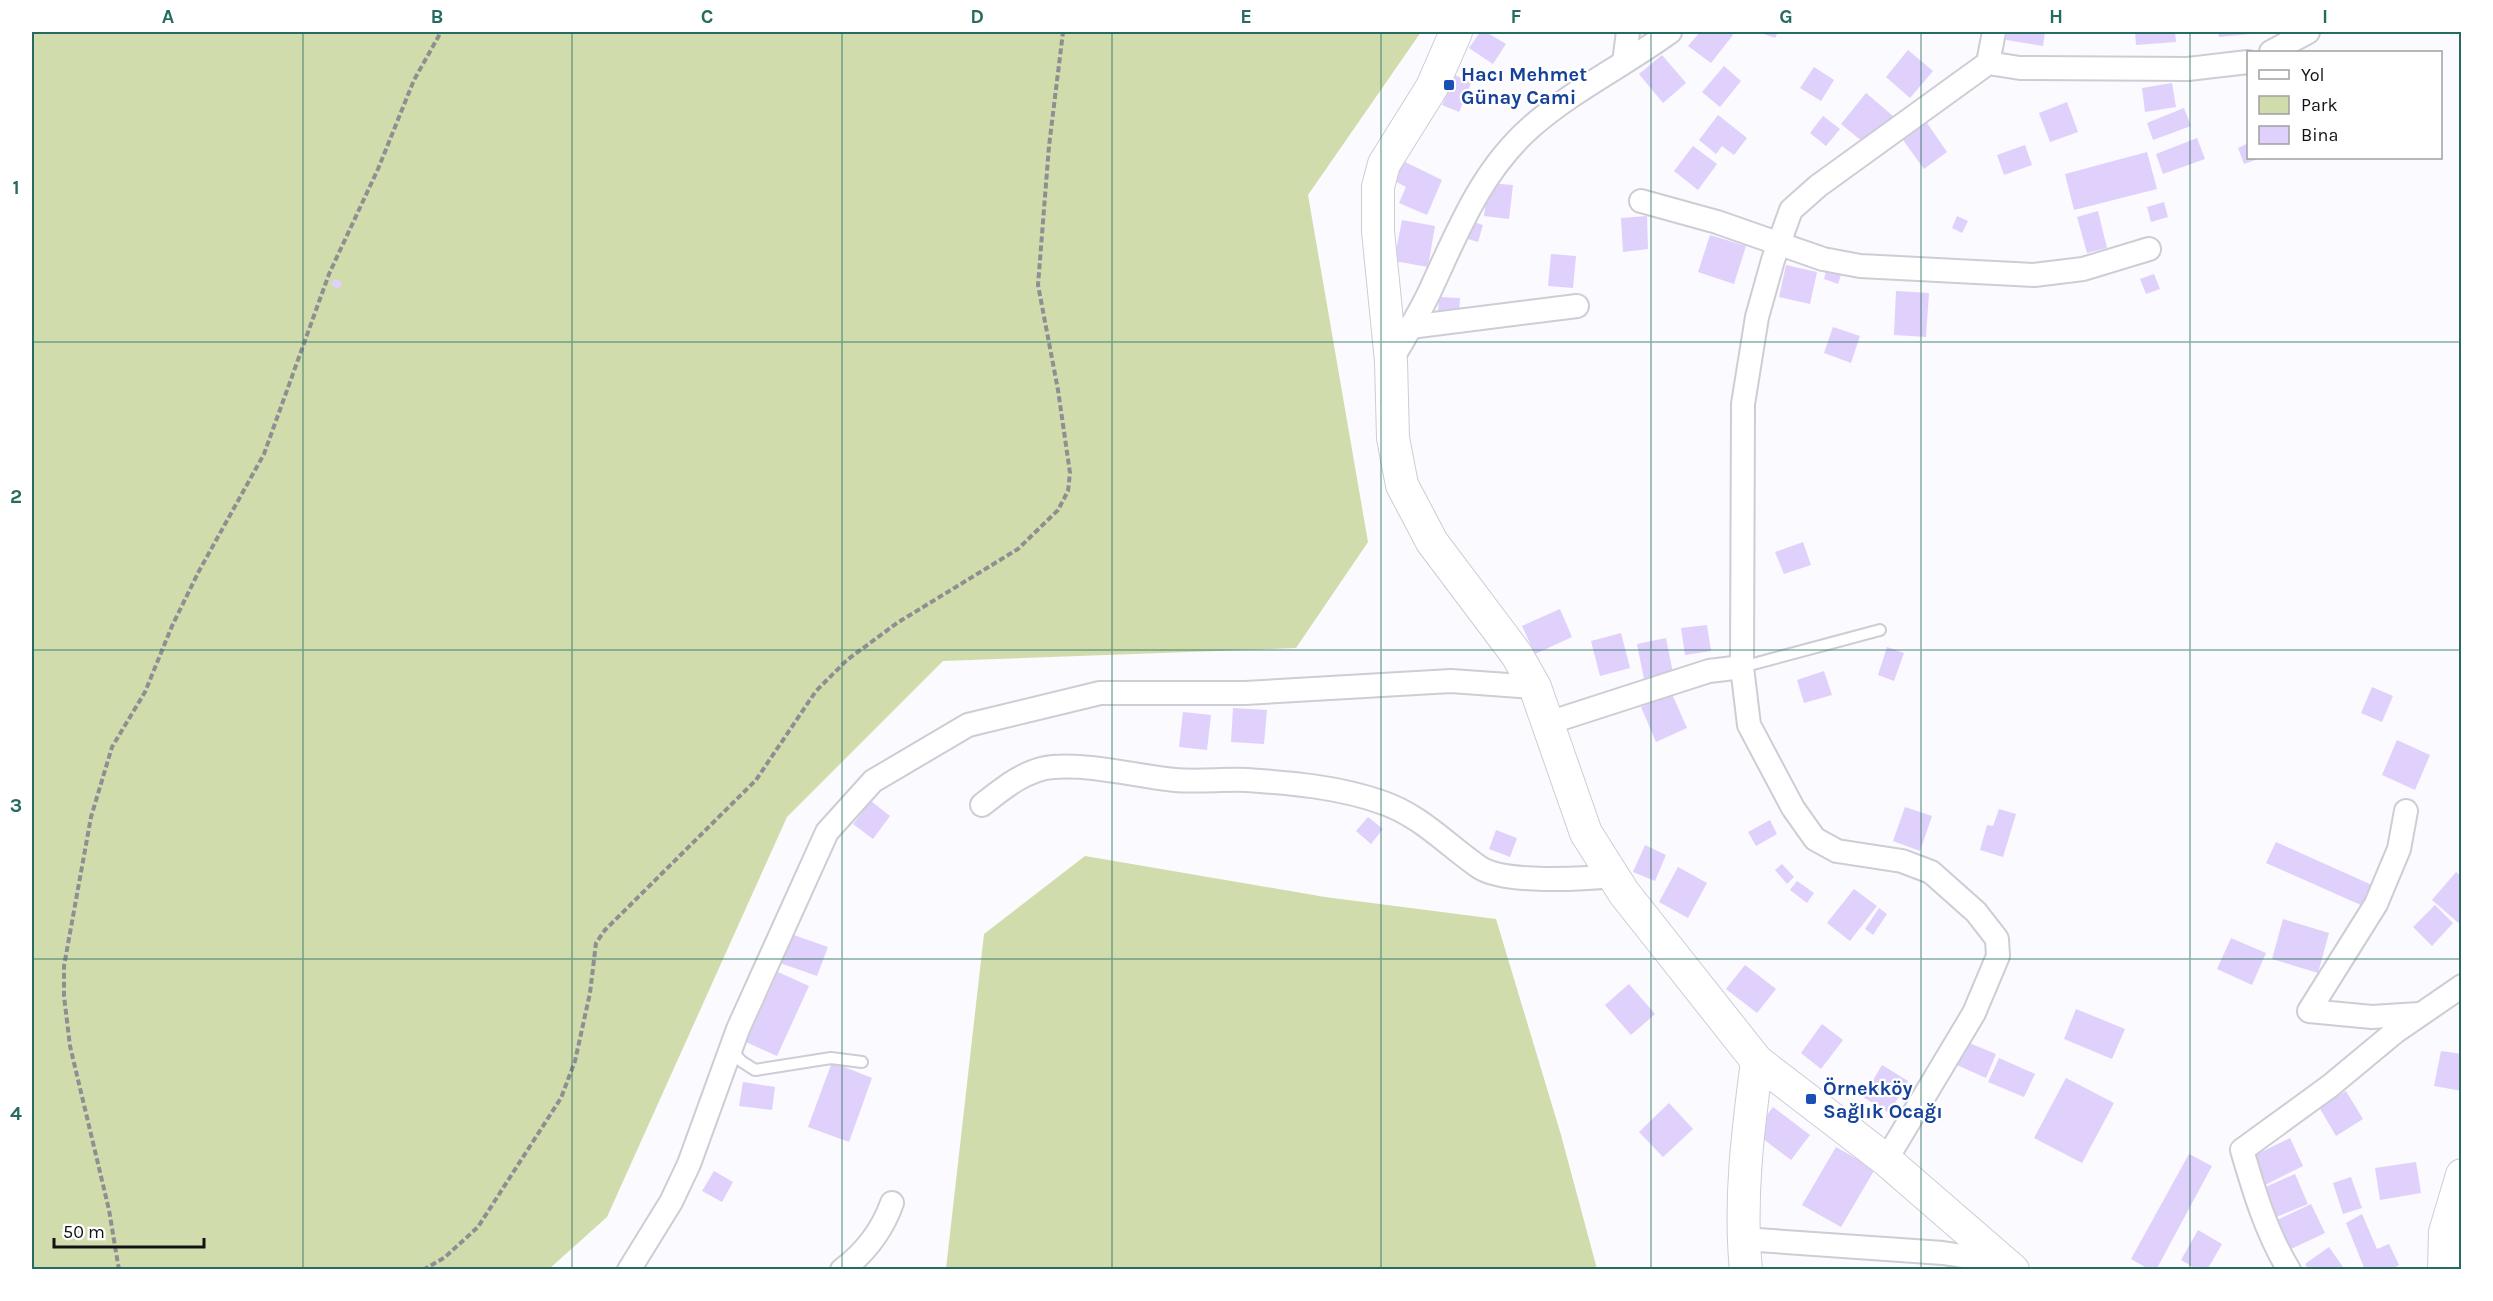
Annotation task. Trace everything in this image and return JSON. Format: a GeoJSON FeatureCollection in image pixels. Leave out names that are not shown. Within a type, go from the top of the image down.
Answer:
{"type":"FeatureCollection","features":[{"type":"Feature","properties":{"kind":"street"},"geometry":{"type":"LineString","coordinates":[[1456,32],[1432,87],[1384,164],[1378,187],[1378,231],[1391,361],[1394,438],[1402,486],[1432,542],[1517,655],[1535,687],[1586,833],[1613,876],[1757,1061],[1886,1160],[2008,1266]]}},
{"type":"Feature","properties":{"kind":"street"},"geometry":{"type":"LineString","coordinates":[[1624,63],[1628,32]]}},
{"type":"Feature","properties":{"kind":"street"},"geometry":{"type":"LineString","coordinates":[[1391,361],[1428,295],[1457,230],[1481,187],[1501,158],[1531,127],[1575,94],[1670,32]]}},
{"type":"Feature","properties":{"kind":"street"},"geometry":{"type":"LineString","coordinates":[[1886,1160],[1974,1013],[1998,956],[1997,939],[1976,912],[1931,872],[1902,861],[1837,851],[1815,839],[1793,808],[1749,725],[1742,667],[1743,404],[1757,317],[1778,244],[1791,210],[1818,186],[1988,63],[1994,32]]}},
{"type":"Feature","properties":{"kind":"street"},"geometry":{"type":"LineString","coordinates":[[2273,51],[2308,32]]}},
{"type":"Feature","properties":{"kind":"street"},"geometry":{"type":"LineString","coordinates":[[1988,63],[2020,68],[2188,69],[2247,62]]}},
{"type":"Feature","properties":{"kind":"street"},"geometry":{"type":"LineString","coordinates":[[1641,201],[1717,222],[1823,259],[1860,266],[2034,275],[2083,269],[2149,249]]}},
{"type":"Feature","properties":{"kind":"street"},"geometry":{"type":"LineString","coordinates":[[1410,327],[1576,306]]}},
{"type":"Feature","properties":{"kind":"street"},"geometry":{"type":"LineString","coordinates":[[1548,723],[1709,671],[1742,667]]}},
{"type":"Feature","properties":{"kind":"street"},"geometry":{"type":"LineString","coordinates":[[629,1269],[670,1202],[689,1164],[731,1049],[827,832],[873,781],[968,725],[1100,693],[1245,693],[1451,681],[1535,687]]}},
{"type":"Feature","properties":{"kind":"street"},"geometry":{"type":"LineString","coordinates":[[982,805],[1008,784],[1052,767],[1122,771],[1175,780],[1248,780],[1322,787],[1374,800],[1408,814],[1441,835],[1481,868],[1505,875],[1573,880],[1613,876]]}},
{"type":"Feature","properties":{"kind":"street"},"geometry":{"type":"LineString","coordinates":[[2406,811],[2399,849],[2376,904],[2309,1011],[2372,1017],[2419,1014]]}},
{"type":"Feature","properties":{"kind":"street"},"geometry":{"type":"LineString","coordinates":[[2289,1269],[2277,1250],[2257,1202],[2241,1150],[2330,1086],[2419,1014],[2462,986]]}},
{"type":"Feature","properties":{"kind":"street"},"geometry":{"type":"LineString","coordinates":[[1757,1061],[1748,1129],[1744,1254],[1943,1253],[2008,1266]]}},
{"type":"Feature","properties":{"kind":"street"},"geometry":{"type":"LineString","coordinates":[[2445,1269],[2445,1232],[2462,1175]]}},
{"type":"Feature","properties":{"kind":"street"},"geometry":{"type":"LineString","coordinates":[[842,1269],[862,1255],[886,1220],[892,1203]]}},
{"type":"Feature","properties":{"kind":"lane"},"geometry":{"type":"LineString","coordinates":[[1742,667],[1880,630]]}},
{"type":"Feature","properties":{"kind":"lane"},"geometry":{"type":"LineString","coordinates":[[731,1049],[741,1061],[755,1070],[831,1058],[862,1062]]}},
{"type":"Feature","properties":{"kind":"path"},"geometry":{"type":"LineString","coordinates":[[119,1269],[109,1209],[70,1046],[64,996],[64,966],[91,817],[112,747],[145,692],[172,626],[199,571],[264,454],[329,274],[378,169],[414,80],[441,32]]}},
{"type":"Feature","properties":{"kind":"path"},"geometry":{"type":"LineString","coordinates":[[423,1269],[444,1258],[478,1227],[561,1098],[575,1061],[590,993],[596,943],[605,930],[756,780],[816,692],[847,660],[897,623],[1018,549],[1058,510],[1068,491],[1070,473],[1058,390],[1038,285],[1041,224],[1063,32]]}},
{"type":"Feature","properties":{"kind":"green space"},"geometry":{"type":"Polygon","coordinates":[[[32,32],[1421,32],[1308,195],[1368,542],[1296,648],[943,661],[787,817],[607,1217],[549,1269],[32,1269],[32,32]]]}},
{"type":"Feature","properties":{"kind":"green space"},"geometry":{"type":"Polygon","coordinates":[[[1085,856],[1325,897],[1496,919],[1561,1135],[1597,1269],[946,1269],[984,934],[1085,856]]]}},
{"type":"Feature","properties":{"kind":"building"},"geometry":{"type":"Polygon","coordinates":[[[1480,32],[1486,32],[1506,44],[1493,64],[1469,48],[1480,32]]]}},
{"type":"Feature","properties":{"kind":"building"},"geometry":{"type":"Polygon","coordinates":[[[1700,32],[1729,32],[1733,35],[1711,63],[1688,46],[1700,32]]]}},
{"type":"Feature","properties":{"kind":"building"},"geometry":{"type":"Polygon","coordinates":[[[1758,32],[1778,32],[1775,38],[1758,32]]]}},
{"type":"Feature","properties":{"kind":"building"},"geometry":{"type":"Polygon","coordinates":[[[2007,32],[2045,32],[2043,46],[2006,40],[2007,32]]]}},
{"type":"Feature","properties":{"kind":"building"},"geometry":{"type":"Polygon","coordinates":[[[2135,32],[2175,32],[2176,42],[2136,45],[2135,32]]]}},
{"type":"Feature","properties":{"kind":"building"},"geometry":{"type":"Polygon","coordinates":[[[2218,32],[2260,32],[2260,33],[2219,37],[2218,32]]]}},
{"type":"Feature","properties":{"kind":"building"},"geometry":{"type":"Polygon","coordinates":[[[1908,50],[1933,71],[1910,98],[1886,77],[1908,50]]]}},
{"type":"Feature","properties":{"kind":"building"},"geometry":{"type":"Polygon","coordinates":[[[1662,55],[1686,83],[1663,103],[1639,74],[1662,55]]]}},
{"type":"Feature","properties":{"kind":"building"},"geometry":{"type":"Polygon","coordinates":[[[1724,66],[1741,81],[1720,107],[1702,92],[1724,66]]]}},
{"type":"Feature","properties":{"kind":"building"},"geometry":{"type":"Polygon","coordinates":[[[1814,67],[1834,80],[1821,101],[1800,88],[1814,67]]]}},
{"type":"Feature","properties":{"kind":"building"},"geometry":{"type":"Polygon","coordinates":[[[1455,75],[1471,83],[1459,112],[1442,105],[1455,75]]]}},
{"type":"Feature","properties":{"kind":"building"},"geometry":{"type":"Polygon","coordinates":[[[2172,83],[2176,107],[2145,112],[2142,88],[2172,83]]]}},
{"type":"Feature","properties":{"kind":"building"},"geometry":{"type":"Polygon","coordinates":[[[1866,93],[1893,116],[1868,146],[1841,124],[1866,93]]]}},
{"type":"Feature","properties":{"kind":"building"},"geometry":{"type":"Polygon","coordinates":[[[2067,102],[2078,132],[2050,142],[2039,113],[2067,102]]]}},
{"type":"Feature","properties":{"kind":"building"},"geometry":{"type":"Polygon","coordinates":[[[2184,108],[2191,126],[2153,140],[2147,123],[2184,108]]]}},
{"type":"Feature","properties":{"kind":"building"},"geometry":{"type":"Polygon","coordinates":[[[1718,115],[1747,138],[1734,155],[1722,146],[1716,154],[1699,140],[1718,115]]]}},
{"type":"Feature","properties":{"kind":"building"},"geometry":{"type":"Polygon","coordinates":[[[1823,116],[1840,129],[1826,146],[1810,133],[1823,116]]]}},
{"type":"Feature","properties":{"kind":"building"},"geometry":{"type":"Polygon","coordinates":[[[1927,123],[1947,152],[1924,169],[1903,140],[1927,123]]]}},
{"type":"Feature","properties":{"kind":"building"},"geometry":{"type":"Polygon","coordinates":[[[2197,138],[2205,159],[2163,174],[2156,154],[2197,138]]]}},
{"type":"Feature","properties":{"kind":"building"},"geometry":{"type":"Polygon","coordinates":[[[2247,144],[2247,159],[2258,159],[2244,164],[2238,148],[2247,144]]]}},
{"type":"Feature","properties":{"kind":"building"},"geometry":{"type":"Polygon","coordinates":[[[2025,145],[2032,165],[2004,175],[1997,155],[2025,145]]]}},
{"type":"Feature","properties":{"kind":"building"},"geometry":{"type":"Polygon","coordinates":[[[1693,146],[1717,164],[1698,190],[1674,171],[1693,146]]]}},
{"type":"Feature","properties":{"kind":"building"},"geometry":{"type":"Polygon","coordinates":[[[2147,152],[2157,189],[2074,210],[2065,174],[2147,152]]]}},
{"type":"Feature","properties":{"kind":"building"},"geometry":{"type":"Polygon","coordinates":[[[1399,159],[1442,180],[1427,215],[1399,203],[1406,187],[1389,178],[1399,159]]]}},
{"type":"Feature","properties":{"kind":"building"},"geometry":{"type":"Polygon","coordinates":[[[1488,183],[1513,185],[1509,219],[1484,216],[1488,183]]]}},
{"type":"Feature","properties":{"kind":"building"},"geometry":{"type":"Polygon","coordinates":[[[2164,202],[2168,217],[2151,222],[2147,207],[2164,202]]]}},
{"type":"Feature","properties":{"kind":"building"},"geometry":{"type":"Polygon","coordinates":[[[2098,211],[2107,248],[2087,253],[2077,217],[2098,211]]]}},
{"type":"Feature","properties":{"kind":"building"},"geometry":{"type":"Polygon","coordinates":[[[1647,216],[1648,249],[1623,252],[1621,218],[1647,216]]]}},
{"type":"Feature","properties":{"kind":"building"},"geometry":{"type":"Polygon","coordinates":[[[1957,216],[1968,221],[1962,233],[1952,228],[1957,216]]]}},
{"type":"Feature","properties":{"kind":"building"},"geometry":{"type":"Polygon","coordinates":[[[1402,220],[1435,226],[1428,267],[1394,261],[1402,220]]]}},
{"type":"Feature","properties":{"kind":"building"},"geometry":{"type":"Polygon","coordinates":[[[1471,221],[1483,225],[1478,242],[1465,238],[1471,221]]]}},
{"type":"Feature","properties":{"kind":"building"},"geometry":{"type":"Polygon","coordinates":[[[1710,235],[1746,246],[1734,284],[1698,272],[1710,235]]]}},
{"type":"Feature","properties":{"kind":"building"},"geometry":{"type":"Polygon","coordinates":[[[1551,254],[1576,256],[1573,288],[1548,286],[1551,254]]]}},
{"type":"Feature","properties":{"kind":"building"},"geometry":{"type":"Polygon","coordinates":[[[1786,265],[1817,272],[1810,304],[1779,297],[1786,265]]]}},
{"type":"Feature","properties":{"kind":"building"},"geometry":{"type":"Polygon","coordinates":[[[1827,267],[1842,272],[1838,284],[1824,279],[1827,267]]]}},
{"type":"Feature","properties":{"kind":"building"},"geometry":{"type":"Polygon","coordinates":[[[2154,274],[2160,289],[2146,294],[2140,279],[2154,274]]]}},
{"type":"Feature","properties":{"kind":"building"},"geometry":{"type":"Polygon","coordinates":[[[334,279],[342,282],[339,289],[331,285],[334,279]]]}},
{"type":"Feature","properties":{"kind":"building"},"geometry":{"type":"Polygon","coordinates":[[[1896,291],[1929,293],[1926,337],[1894,335],[1896,291]]]}},
{"type":"Feature","properties":{"kind":"building"},"geometry":{"type":"Polygon","coordinates":[[[1439,297],[1460,298],[1459,314],[1438,313],[1439,297]]]}},
{"type":"Feature","properties":{"kind":"building"},"geometry":{"type":"Polygon","coordinates":[[[1833,327],[1860,336],[1851,363],[1824,353],[1833,327]]]}},
{"type":"Feature","properties":{"kind":"building"},"geometry":{"type":"Polygon","coordinates":[[[1803,542],[1811,565],[1784,574],[1775,552],[1803,542]]]}},
{"type":"Feature","properties":{"kind":"building"},"geometry":{"type":"Polygon","coordinates":[[[1560,609],[1572,637],[1535,654],[1522,626],[1560,609]]]}},
{"type":"Feature","properties":{"kind":"building"},"geometry":{"type":"Polygon","coordinates":[[[1707,625],[1711,651],[1685,655],[1681,628],[1707,625]]]}},
{"type":"Feature","properties":{"kind":"building"},"geometry":{"type":"Polygon","coordinates":[[[1621,633],[1630,668],[1600,676],[1591,641],[1621,633]]]}},
{"type":"Feature","properties":{"kind":"building"},"geometry":{"type":"Polygon","coordinates":[[[1666,638],[1673,673],[1644,679],[1637,644],[1666,638]]]}},
{"type":"Feature","properties":{"kind":"building"},"geometry":{"type":"Polygon","coordinates":[[[1887,647],[1904,653],[1894,681],[1878,675],[1887,647]]]}},
{"type":"Feature","properties":{"kind":"building"},"geometry":{"type":"Polygon","coordinates":[[[1824,671],[1832,695],[1804,703],[1797,680],[1824,671]]]}},
{"type":"Feature","properties":{"kind":"building"},"geometry":{"type":"Polygon","coordinates":[[[2372,687],[2393,696],[2382,722],[2361,713],[2372,687]]]}},
{"type":"Feature","properties":{"kind":"building"},"geometry":{"type":"Polygon","coordinates":[[[1672,694],[1687,728],[1656,742],[1641,707],[1672,694]]]}},
{"type":"Feature","properties":{"kind":"building"},"geometry":{"type":"Polygon","coordinates":[[[1233,708],[1267,710],[1264,744],[1231,742],[1233,708]]]}},
{"type":"Feature","properties":{"kind":"building"},"geometry":{"type":"Polygon","coordinates":[[[1183,712],[1211,715],[1207,750],[1179,747],[1183,712]]]}},
{"type":"Feature","properties":{"kind":"building"},"geometry":{"type":"Polygon","coordinates":[[[2397,740],[2430,755],[2415,790],[2382,775],[2397,740]]]}},
{"type":"Feature","properties":{"kind":"building"},"geometry":{"type":"Polygon","coordinates":[[[871,801],[890,816],[873,839],[853,824],[871,801]]]}},
{"type":"Feature","properties":{"kind":"building"},"geometry":{"type":"Polygon","coordinates":[[[1905,807],[1932,816],[1920,851],[1893,841],[1905,807]]]}},
{"type":"Feature","properties":{"kind":"building"},"geometry":{"type":"Polygon","coordinates":[[[1999,809],[2016,814],[2003,857],[1980,850],[1987,825],[1993,826],[1999,809]]]}},
{"type":"Feature","properties":{"kind":"building"},"geometry":{"type":"Polygon","coordinates":[[[1368,817],[1383,829],[1371,844],[1356,831],[1368,817]]]}},
{"type":"Feature","properties":{"kind":"building"},"geometry":{"type":"Polygon","coordinates":[[[1770,820],[1777,834],[1756,846],[1748,832],[1770,820]]]}},
{"type":"Feature","properties":{"kind":"building"},"geometry":{"type":"Polygon","coordinates":[[[1496,830],[1517,838],[1510,857],[1489,849],[1496,830]]]}},
{"type":"Feature","properties":{"kind":"building"},"geometry":{"type":"Polygon","coordinates":[[[2276,842],[2372,885],[2363,906],[2266,863],[2276,842]]]}},
{"type":"Feature","properties":{"kind":"building"},"geometry":{"type":"Polygon","coordinates":[[[1645,845],[1666,855],[1655,881],[1633,872],[1645,845]]]}},
{"type":"Feature","properties":{"kind":"building"},"geometry":{"type":"Polygon","coordinates":[[[1782,864],[1794,877],[1787,884],[1775,870],[1782,864]]]}},
{"type":"Feature","properties":{"kind":"building"},"geometry":{"type":"Polygon","coordinates":[[[1678,867],[1707,883],[1688,918],[1659,902],[1678,867]]]}},
{"type":"Feature","properties":{"kind":"building"},"geometry":{"type":"Polygon","coordinates":[[[2456,872],[2462,877],[2462,926],[2432,900],[2456,872]]]}},
{"type":"Feature","properties":{"kind":"building"},"geometry":{"type":"Polygon","coordinates":[[[1797,881],[1814,893],[1807,903],[1790,890],[1797,881]]]}},
{"type":"Feature","properties":{"kind":"building"},"geometry":{"type":"Polygon","coordinates":[[[1854,889],[1877,906],[1850,941],[1827,923],[1854,889]]]}},
{"type":"Feature","properties":{"kind":"building"},"geometry":{"type":"Polygon","coordinates":[[[2435,905],[2453,923],[2432,946],[2413,927],[2435,905]]]}},
{"type":"Feature","properties":{"kind":"building"},"geometry":{"type":"Polygon","coordinates":[[[1879,908],[1887,914],[1873,935],[1865,929],[1879,908]]]}},
{"type":"Feature","properties":{"kind":"building"},"geometry":{"type":"Polygon","coordinates":[[[2283,919],[2329,933],[2318,973],[2272,959],[2283,919]]]}},
{"type":"Feature","properties":{"kind":"building"},"geometry":{"type":"Polygon","coordinates":[[[791,934],[828,947],[817,976],[780,963],[791,934]]]}},
{"type":"Feature","properties":{"kind":"building"},"geometry":{"type":"Polygon","coordinates":[[[2231,938],[2266,953],[2252,985],[2217,969],[2231,938]]]}},
{"type":"Feature","properties":{"kind":"building"},"geometry":{"type":"Polygon","coordinates":[[[1745,965],[1776,989],[1757,1013],[1726,989],[1745,965]]]}},
{"type":"Feature","properties":{"kind":"building"},"geometry":{"type":"Polygon","coordinates":[[[778,972],[809,986],[777,1056],[746,1042],[778,972]]]}},
{"type":"Feature","properties":{"kind":"building"},"geometry":{"type":"Polygon","coordinates":[[[1629,984],[1655,1014],[1631,1035],[1605,1005],[1629,984]]]}},
{"type":"Feature","properties":{"kind":"building"},"geometry":{"type":"Polygon","coordinates":[[[2076,1009],[2125,1029],[2112,1059],[2064,1039],[2076,1009]]]}},
{"type":"Feature","properties":{"kind":"building"},"geometry":{"type":"Polygon","coordinates":[[[1822,1024],[1843,1040],[1821,1069],[1801,1053],[1822,1024]]]}},
{"type":"Feature","properties":{"kind":"building"},"geometry":{"type":"Polygon","coordinates":[[[1967,1042],[1996,1054],[1986,1078],[1957,1065],[1967,1042]]]}},
{"type":"Feature","properties":{"kind":"building"},"geometry":{"type":"Polygon","coordinates":[[[2441,1051],[2462,1054],[2462,1091],[2434,1086],[2441,1051]]]}},
{"type":"Feature","properties":{"kind":"building"},"geometry":{"type":"Polygon","coordinates":[[[1999,1058],[2035,1074],[2024,1097],[1988,1082],[1999,1058]]]}},
{"type":"Feature","properties":{"kind":"building"},"geometry":{"type":"Polygon","coordinates":[[[832,1062],[872,1078],[849,1142],[808,1127],[832,1062]]]}},
{"type":"Feature","properties":{"kind":"building"},"geometry":{"type":"Polygon","coordinates":[[[1882,1065],[1908,1081],[1889,1113],[1863,1097],[1882,1065]]]}},
{"type":"Feature","properties":{"kind":"building"},"geometry":{"type":"Polygon","coordinates":[[[2066,1078],[2114,1103],[2082,1163],[2034,1138],[2066,1078]]]}},
{"type":"Feature","properties":{"kind":"building"},"geometry":{"type":"Polygon","coordinates":[[[743,1082],[775,1087],[772,1110],[739,1106],[743,1082]]]}},
{"type":"Feature","properties":{"kind":"building"},"geometry":{"type":"Polygon","coordinates":[[[2346,1091],[2363,1119],[2336,1136],[2319,1107],[2346,1091]]]}},
{"type":"Feature","properties":{"kind":"building"},"geometry":{"type":"Polygon","coordinates":[[[1669,1103],[1693,1129],[1663,1157],[1639,1132],[1669,1103]]]}},
{"type":"Feature","properties":{"kind":"building"},"geometry":{"type":"Polygon","coordinates":[[[1773,1107],[1810,1135],[1791,1160],[1754,1132],[1773,1107]]]}},
{"type":"Feature","properties":{"kind":"building"},"geometry":{"type":"Polygon","coordinates":[[[2290,1138],[2303,1166],[2265,1185],[2251,1157],[2290,1138]]]}},
{"type":"Feature","properties":{"kind":"building"},"geometry":{"type":"Polygon","coordinates":[[[1836,1147],[1875,1169],[1841,1227],[1802,1205],[1836,1147]]]}},
{"type":"Feature","properties":{"kind":"building"},"geometry":{"type":"Polygon","coordinates":[[[2189,1154],[2212,1166],[2156,1270],[2150,1270],[2131,1259],[2189,1154]]]}},
{"type":"Feature","properties":{"kind":"building"},"geometry":{"type":"Polygon","coordinates":[[[2416,1162],[2421,1193],[2380,1200],[2375,1168],[2416,1162]]]}},
{"type":"Feature","properties":{"kind":"building"},"geometry":{"type":"Polygon","coordinates":[[[714,1171],[733,1182],[722,1202],[702,1191],[714,1171]]]}},
{"type":"Feature","properties":{"kind":"building"},"geometry":{"type":"Polygon","coordinates":[[[2295,1174],[2308,1204],[2274,1218],[2261,1189],[2295,1174]]]}},
{"type":"Feature","properties":{"kind":"building"},"geometry":{"type":"Polygon","coordinates":[[[2351,1177],[2362,1208],[2343,1214],[2333,1183],[2351,1177]]]}},
{"type":"Feature","properties":{"kind":"building"},"geometry":{"type":"Polygon","coordinates":[[[2311,1204],[2325,1233],[2291,1249],[2277,1220],[2311,1204]]]}},
{"type":"Feature","properties":{"kind":"building"},"geometry":{"type":"Polygon","coordinates":[[[2362,1214],[2377,1249],[2389,1244],[2399,1265],[2390,1270],[2365,1270],[2346,1223],[2362,1214]]]}},
{"type":"Feature","properties":{"kind":"building"},"geometry":{"type":"Polygon","coordinates":[[[2198,1230],[2222,1244],[2207,1270],[2198,1270],[2181,1260],[2198,1230]]]}},
{"type":"Feature","properties":{"kind":"building"},"geometry":{"type":"Polygon","coordinates":[[[2329,1247],[2345,1270],[2309,1270],[2305,1264],[2329,1247]]]}},
{"type":"Feature","properties":{"kind":"place","name":"Hacı Mehmet Günay Cami"},"geometry":{"type":"Point","coordinates":[1449,85]}},
{"type":"Feature","properties":{"kind":"place","name":"Örnekköy Sağlık Ocağı"},"geometry":{"type":"Point","coordinates":[1811,1099]}}]}
